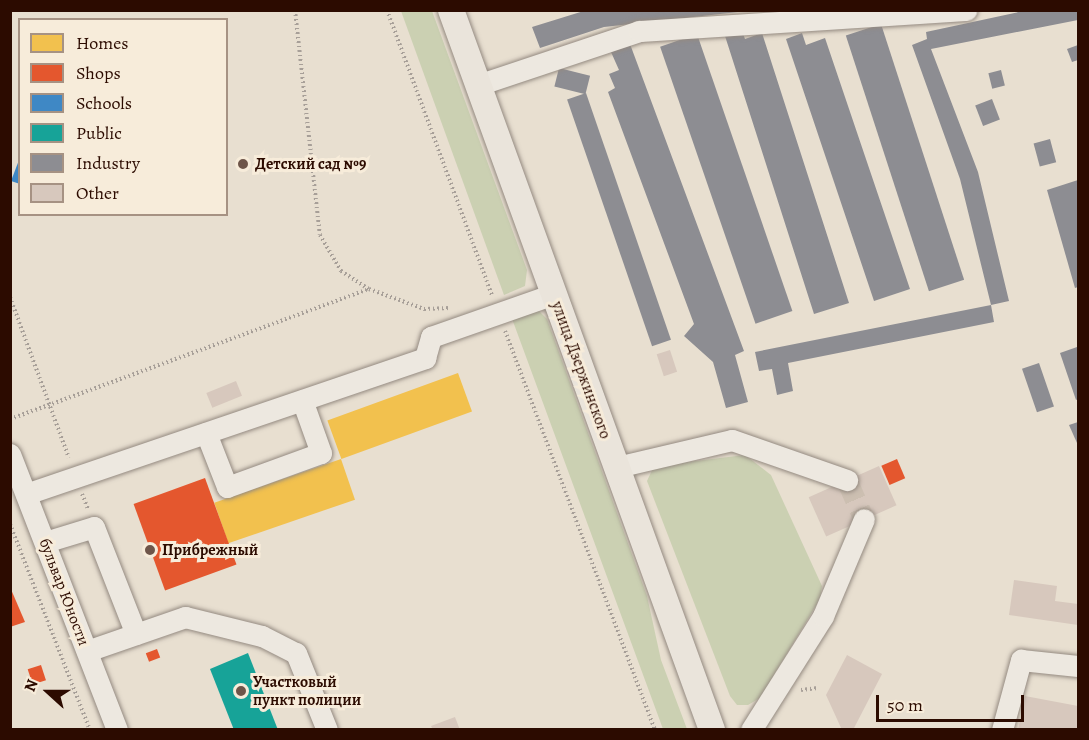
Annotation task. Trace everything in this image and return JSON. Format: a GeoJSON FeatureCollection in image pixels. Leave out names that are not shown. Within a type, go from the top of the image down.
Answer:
{"type":"FeatureCollection","features":[{"type":"Feature","properties":{"kind":"main road","name":"улица Дзержинского"},"geometry":{"type":"LineString","coordinates":[[451,10],[712,729]]}},
{"type":"Feature","properties":{"kind":"street"},"geometry":{"type":"LineString","coordinates":[[478,85],[639,31],[966,10]]}},
{"type":"Feature","properties":{"kind":"street"},"geometry":{"type":"LineString","coordinates":[[26,494],[425,358],[431,337],[554,294]]}},
{"type":"Feature","properties":{"kind":"street"},"geometry":{"type":"LineString","coordinates":[[206,433],[227,487],[321,453],[302,400]]}},
{"type":"Feature","properties":{"kind":"street"},"geometry":{"type":"LineString","coordinates":[[617,467],[732,440],[848,480]]}},
{"type":"Feature","properties":{"kind":"street","name":"бульвар Юности"},"geometry":{"type":"LineString","coordinates":[[10,454],[117,729]]}},
{"type":"Feature","properties":{"kind":"street"},"geometry":{"type":"LineString","coordinates":[[751,729],[823,615],[864,519]]}},
{"type":"Feature","properties":{"kind":"street"},"geometry":{"type":"LineString","coordinates":[[45,542],[94,527],[136,634]]}},
{"type":"Feature","properties":{"kind":"street"},"geometry":{"type":"LineString","coordinates":[[87,651],[185,617],[282,644],[296,653],[327,729]]}},
{"type":"Feature","properties":{"kind":"street"},"geometry":{"type":"LineString","coordinates":[[1002,729],[1021,660],[1078,666]]}},
{"type":"Feature","properties":{"kind":"path"},"geometry":{"type":"LineString","coordinates":[[295,10],[320,235],[341,271],[369,289],[424,309],[457,308]]}},
{"type":"Feature","properties":{"kind":"path"},"geometry":{"type":"LineString","coordinates":[[387,10],[655,729]]}},
{"type":"Feature","properties":{"kind":"path"},"geometry":{"type":"LineString","coordinates":[[10,419],[369,289]]}},
{"type":"Feature","properties":{"kind":"path"},"geometry":{"type":"LineString","coordinates":[[10,297],[94,527]]}},
{"type":"Feature","properties":{"kind":"path"},"geometry":{"type":"LineString","coordinates":[[10,524],[90,729]]}},
{"type":"Feature","properties":{"kind":"green space"},"geometry":{"type":"Polygon","coordinates":[[[401,11],[432,11],[527,270],[525,286],[504,295],[401,11]]]}},
{"type":"Feature","properties":{"kind":"green space"},"geometry":{"type":"Polygon","coordinates":[[[538,310],[547,319],[647,596],[661,660],[687,729],[663,729],[511,316],[538,310]]]}},
{"type":"Feature","properties":{"kind":"green space"},"geometry":{"type":"Polygon","coordinates":[[[745,455],[771,475],[822,586],[820,599],[760,698],[748,705],[737,705],[730,696],[647,481],[654,466],[745,455]]]}},
{"type":"Feature","properties":{"kind":"building: Homes"},"geometry":{"type":"Polygon","coordinates":[[[458,373],[472,412],[341,459],[327,421],[458,373]]]}},
{"type":"Feature","properties":{"kind":"building: Homes"},"geometry":{"type":"Polygon","coordinates":[[[341,459],[355,500],[228,543],[214,503],[341,459]]]}},
{"type":"Feature","properties":{"kind":"building: Shops"},"geometry":{"type":"Polygon","coordinates":[[[897,459],[905,478],[890,485],[881,466],[897,459]]]}},
{"type":"Feature","properties":{"kind":"building: Shops"},"geometry":{"type":"Polygon","coordinates":[[[205,478],[236,564],[165,590],[134,504],[205,478]]]}},
{"type":"Feature","properties":{"kind":"building: Shops"},"geometry":{"type":"Polygon","coordinates":[[[10,587],[25,622],[10,627],[10,587]]]}},
{"type":"Feature","properties":{"kind":"building: Shops"},"geometry":{"type":"Polygon","coordinates":[[[157,649],[160,657],[149,662],[146,653],[157,649]]]}},
{"type":"Feature","properties":{"kind":"building: Shops"},"geometry":{"type":"Polygon","coordinates":[[[41,665],[46,680],[33,685],[28,669],[41,665]]]}},
{"type":"Feature","properties":{"kind":"building: Schools"},"geometry":{"type":"Polygon","coordinates":[[[18,163],[18,183],[11,181],[18,163]]]}},
{"type":"Feature","properties":{"kind":"building: Public","name":"Участковый пункт полиции"},"geometry":{"type":"Polygon","coordinates":[[[248,653],[278,730],[234,730],[210,669],[248,653]]]}},
{"type":"Feature","properties":{"kind":"building: Industry"},"geometry":{"type":"Polygon","coordinates":[[[587,10],[738,10],[738,12],[604,27],[540,48],[532,27],[587,10]]]}},
{"type":"Feature","properties":{"kind":"building: Industry"},"geometry":{"type":"Polygon","coordinates":[[[1028,10],[1078,10],[1078,20],[931,49],[978,172],[1009,301],[991,305],[960,179],[912,45],[927,39],[926,32],[1028,10]]]}},
{"type":"Feature","properties":{"kind":"building: Industry"},"geometry":{"type":"Polygon","coordinates":[[[881,24],[964,280],[929,291],[846,35],[881,24]]]}},
{"type":"Feature","properties":{"kind":"building: Industry"},"geometry":{"type":"Polygon","coordinates":[[[742,31],[745,39],[762,33],[849,303],[814,314],[725,36],[742,31]]]}},
{"type":"Feature","properties":{"kind":"building: Industry"},"geometry":{"type":"Polygon","coordinates":[[[802,33],[806,45],[825,38],[910,289],[874,301],[786,39],[802,33]]]}},
{"type":"Feature","properties":{"kind":"building: Industry"},"geometry":{"type":"Polygon","coordinates":[[[697,34],[792,311],[756,324],[660,47],[697,34]]]}},
{"type":"Feature","properties":{"kind":"building: Industry"},"geometry":{"type":"Polygon","coordinates":[[[630,44],[744,351],[735,355],[748,402],[726,408],[713,362],[684,336],[694,324],[608,92],[615,88],[609,74],[619,70],[611,52],[630,44]]]}},
{"type":"Feature","properties":{"kind":"building: Industry"},"geometry":{"type":"Polygon","coordinates":[[[1078,45],[1078,60],[1072,62],[1067,49],[1078,45]]]}},
{"type":"Feature","properties":{"kind":"building: Industry"},"geometry":{"type":"Polygon","coordinates":[[[559,68],[590,76],[585,94],[554,86],[559,68]]]}},
{"type":"Feature","properties":{"kind":"building: Industry"},"geometry":{"type":"Polygon","coordinates":[[[1001,70],[1005,86],[992,89],[988,73],[1001,70]]]}},
{"type":"Feature","properties":{"kind":"building: Industry"},"geometry":{"type":"Polygon","coordinates":[[[586,93],[671,340],[652,346],[567,100],[586,93]]]}},
{"type":"Feature","properties":{"kind":"building: Industry"},"geometry":{"type":"Polygon","coordinates":[[[992,99],[1000,120],[983,126],[975,105],[992,99]]]}},
{"type":"Feature","properties":{"kind":"building: Industry"},"geometry":{"type":"Polygon","coordinates":[[[1050,139],[1056,162],[1040,167],[1034,143],[1050,139]]]}},
{"type":"Feature","properties":{"kind":"building: Industry"},"geometry":{"type":"Polygon","coordinates":[[[1078,180],[1078,287],[1075,288],[1047,190],[1078,180]]]}},
{"type":"Feature","properties":{"kind":"building: Industry"},"geometry":{"type":"Polygon","coordinates":[[[991,305],[994,322],[788,363],[793,391],[777,395],[772,369],[759,371],[755,352],[991,305]]]}},
{"type":"Feature","properties":{"kind":"building: Industry"},"geometry":{"type":"Polygon","coordinates":[[[1077,347],[1078,399],[1076,400],[1060,353],[1077,347]]]}},
{"type":"Feature","properties":{"kind":"building: Industry"},"geometry":{"type":"Polygon","coordinates":[[[1039,363],[1054,406],[1037,412],[1022,369],[1039,363]]]}},
{"type":"Feature","properties":{"kind":"building: Industry"},"geometry":{"type":"Polygon","coordinates":[[[1078,422],[1078,442],[1077,443],[1069,425],[1078,422]]]}},
{"type":"Feature","properties":{"kind":"building: Other"},"geometry":{"type":"Polygon","coordinates":[[[670,350],[677,372],[664,376],[657,354],[670,350]]]}},
{"type":"Feature","properties":{"kind":"building: Other"},"geometry":{"type":"Polygon","coordinates":[[[236,381],[242,396],[212,408],[206,393],[236,381]]]}},
{"type":"Feature","properties":{"kind":"building: Other"},"geometry":{"type":"Polygon","coordinates":[[[879,466],[896,505],[826,537],[809,497],[879,466]]]}},
{"type":"Feature","properties":{"kind":"building: Other"},"geometry":{"type":"Polygon","coordinates":[[[1014,580],[1057,586],[1055,601],[1078,604],[1078,625],[1009,615],[1014,580]]]}},
{"type":"Feature","properties":{"kind":"building: Other"},"geometry":{"type":"Polygon","coordinates":[[[847,655],[882,674],[853,730],[842,730],[826,695],[847,655]]]}},
{"type":"Feature","properties":{"kind":"building: Other"},"geometry":{"type":"Polygon","coordinates":[[[1025,696],[1078,706],[1078,730],[1018,730],[1025,696]]]}},
{"type":"Feature","properties":{"kind":"building: Other"},"geometry":{"type":"Polygon","coordinates":[[[455,717],[460,730],[433,730],[431,726],[455,717]]]}},
{"type":"Feature","properties":{"kind":"tunnel"},"geometry":{"type":"LineString","coordinates":[[847,480],[864,519]]}},
{"type":"Feature","properties":{"kind":"place","name":"Детский сад №9"},"geometry":{"type":"Point","coordinates":[243,164]}},
{"type":"Feature","properties":{"kind":"place","name":"Прибрежный"},"geometry":{"type":"Point","coordinates":[150,550]}},
{"type":"Feature","properties":{"kind":"place","name":"Участковый пункт полиции"},"geometry":{"type":"Point","coordinates":[241,691]}}]}
